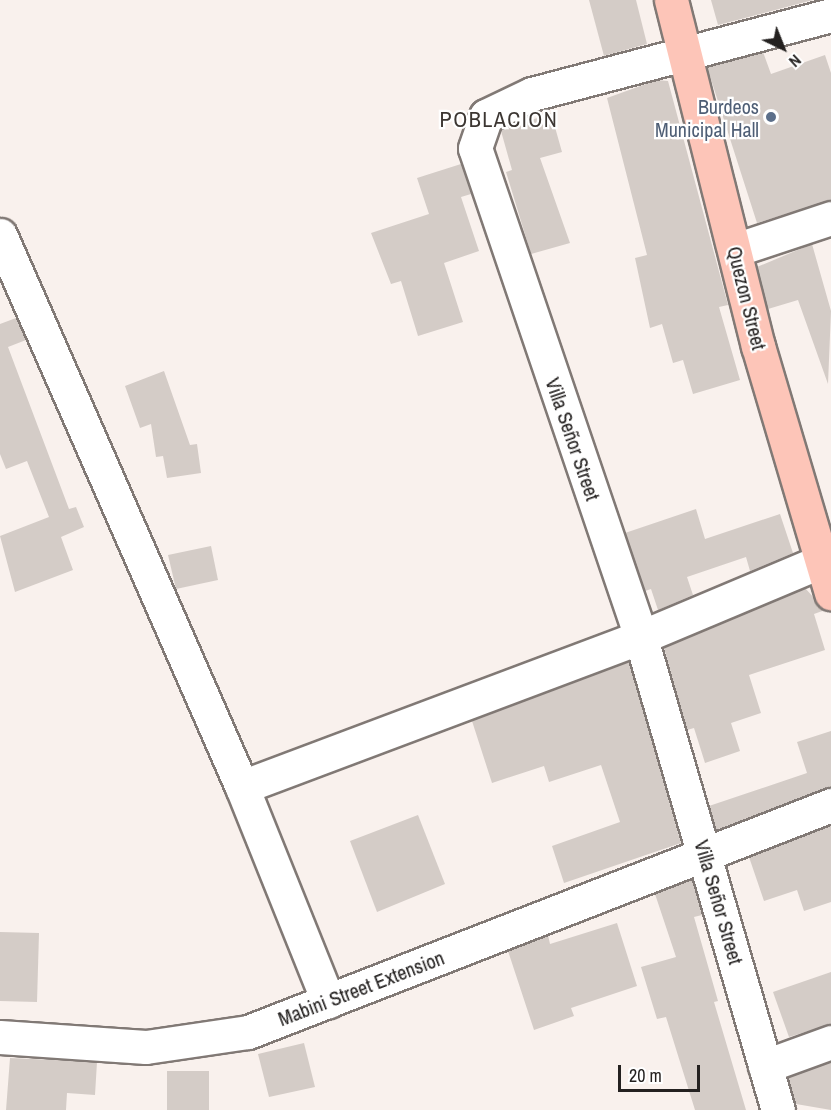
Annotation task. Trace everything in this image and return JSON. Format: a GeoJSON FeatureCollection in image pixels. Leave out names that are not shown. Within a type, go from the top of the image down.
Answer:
{"type":"FeatureCollection","features":[{"type":"Feature","properties":{"kind":"main road","name":"Quezon Street"},"geometry":{"type":"LineString","coordinates":[[671,0],[688,56],[735,250],[826,558],[831,593]]}},
{"type":"Feature","properties":{"kind":"street"},"geometry":{"type":"LineString","coordinates":[[827,0],[831,13]]}},
{"type":"Feature","properties":{"kind":"street","name":"Villa Señor Street"},"geometry":{"type":"LineString","coordinates":[[778,1110],[707,854],[641,637],[475,148],[486,116],[501,106],[688,56],[831,13]]}},
{"type":"Feature","properties":{"kind":"street"},"geometry":{"type":"LineString","coordinates":[[735,250],[831,218]]}},
{"type":"Feature","properties":{"kind":"street"},"geometry":{"type":"LineString","coordinates":[[0,235],[242,787],[328,1001]]}},
{"type":"Feature","properties":{"kind":"street"},"geometry":{"type":"LineString","coordinates":[[242,787],[641,637],[826,558]]}},
{"type":"Feature","properties":{"kind":"street","name":"Mabini Street Extension"},"geometry":{"type":"LineString","coordinates":[[0,1037],[146,1047],[198,1043],[248,1032],[831,805]]}},
{"type":"Feature","properties":{"kind":"street"},"geometry":{"type":"LineString","coordinates":[[765,1066],[831,1042]]}},
{"type":"Feature","properties":{"kind":"building"},"geometry":{"type":"Polygon","coordinates":[[[589,0],[636,0],[647,44],[604,56],[589,0]]]}},
{"type":"Feature","properties":{"kind":"building"},"geometry":{"type":"Polygon","coordinates":[[[711,0],[813,0],[718,25],[711,0]]]}},
{"type":"Feature","properties":{"kind":"building"},"geometry":{"type":"Polygon","coordinates":[[[763,52],[771,74],[825,55],[831,73],[831,200],[757,223],[707,67],[763,52]]]}},
{"type":"Feature","properties":{"kind":"building"},"geometry":{"type":"Polygon","coordinates":[[[657,80],[668,81],[728,305],[719,307],[740,380],[693,394],[683,360],[673,363],[662,324],[650,328],[635,258],[647,255],[607,98],[657,80]]]}},
{"type":"Feature","properties":{"kind":"building"},"geometry":{"type":"Polygon","coordinates":[[[551,113],[562,152],[540,158],[570,243],[531,254],[506,172],[512,170],[501,131],[551,113]]]}},
{"type":"Feature","properties":{"kind":"building"},"geometry":{"type":"Polygon","coordinates":[[[461,164],[471,194],[461,197],[479,251],[444,263],[463,322],[418,336],[401,281],[391,284],[371,233],[429,214],[417,178],[461,164]]]}},
{"type":"Feature","properties":{"kind":"building"},"geometry":{"type":"Polygon","coordinates":[[[812,244],[831,311],[828,384],[798,300],[768,309],[757,267],[812,244]]]}},
{"type":"Feature","properties":{"kind":"building"},"geometry":{"type":"Polygon","coordinates":[[[16,318],[26,340],[8,347],[69,509],[76,507],[84,527],[61,537],[73,570],[15,592],[0,536],[49,517],[27,461],[6,469],[0,454],[0,324],[16,318]]]}},
{"type":"Feature","properties":{"kind":"building"},"geometry":{"type":"Polygon","coordinates":[[[164,371],[190,445],[197,444],[201,473],[167,478],[163,456],[156,457],[151,424],[140,428],[125,386],[164,371]]]}},
{"type":"Feature","properties":{"kind":"building"},"geometry":{"type":"Polygon","coordinates":[[[696,509],[705,539],[780,514],[793,553],[750,571],[746,557],[687,577],[693,595],[658,610],[651,589],[645,591],[625,533],[696,509]]]}},
{"type":"Feature","properties":{"kind":"building"},"geometry":{"type":"Polygon","coordinates":[[[211,546],[218,580],[176,589],[168,555],[211,546]]]}},
{"type":"Feature","properties":{"kind":"building"},"geometry":{"type":"Polygon","coordinates":[[[805,588],[825,610],[814,614],[825,650],[749,675],[761,713],[731,723],[740,751],[705,763],[694,728],[687,730],[664,648],[805,588]]]}},
{"type":"Feature","properties":{"kind":"building"},"geometry":{"type":"Polygon","coordinates":[[[629,662],[681,843],[564,883],[552,846],[620,822],[601,765],[549,782],[544,766],[492,783],[472,721],[629,662]]]}},
{"type":"Feature","properties":{"kind":"building"},"geometry":{"type":"Polygon","coordinates":[[[831,731],[831,787],[716,830],[709,806],[807,773],[797,742],[831,731]]]}},
{"type":"Feature","properties":{"kind":"building"},"geometry":{"type":"Polygon","coordinates":[[[418,815],[445,884],[377,912],[350,841],[418,815]]]}},
{"type":"Feature","properties":{"kind":"building"},"geometry":{"type":"Polygon","coordinates":[[[831,825],[831,902],[804,911],[797,890],[764,901],[749,857],[831,825]]]}},
{"type":"Feature","properties":{"kind":"building"},"geometry":{"type":"Polygon","coordinates":[[[692,879],[702,915],[694,917],[718,1001],[714,1002],[746,1110],[695,1110],[666,1017],[657,1019],[641,967],[676,957],[655,894],[692,879]]]}},
{"type":"Feature","properties":{"kind":"building"},"geometry":{"type":"Polygon","coordinates":[[[617,923],[637,986],[571,1008],[574,1016],[534,1030],[508,951],[548,935],[550,944],[617,923]]]}},
{"type":"Feature","properties":{"kind":"building"},"geometry":{"type":"Polygon","coordinates":[[[0,932],[39,933],[37,1002],[0,1001],[0,932]]]}},
{"type":"Feature","properties":{"kind":"building"},"geometry":{"type":"Polygon","coordinates":[[[831,972],[831,1024],[789,1037],[773,992],[831,972]]]}},
{"type":"Feature","properties":{"kind":"building"},"geometry":{"type":"Polygon","coordinates":[[[304,1043],[315,1087],[269,1097],[258,1054],[304,1043]]]}},
{"type":"Feature","properties":{"kind":"building"},"geometry":{"type":"Polygon","coordinates":[[[10,1058],[97,1062],[95,1095],[67,1093],[66,1110],[6,1110],[10,1058]]]}},
{"type":"Feature","properties":{"kind":"building"},"geometry":{"type":"Polygon","coordinates":[[[831,1062],[831,1110],[796,1104],[788,1078],[831,1062]]]}},
{"type":"Feature","properties":{"kind":"building"},"geometry":{"type":"Polygon","coordinates":[[[167,1071],[209,1071],[209,1110],[167,1110],[167,1071]]]}},
{"type":"Feature","properties":{"kind":"place","name":"Burdeos Municipal Hall"},"geometry":{"type":"Point","coordinates":[771,117]}},
{"type":"Feature","properties":{"kind":"district","name":"POBLACION"},"geometry":{"type":"Point","coordinates":[499,120]}}]}
